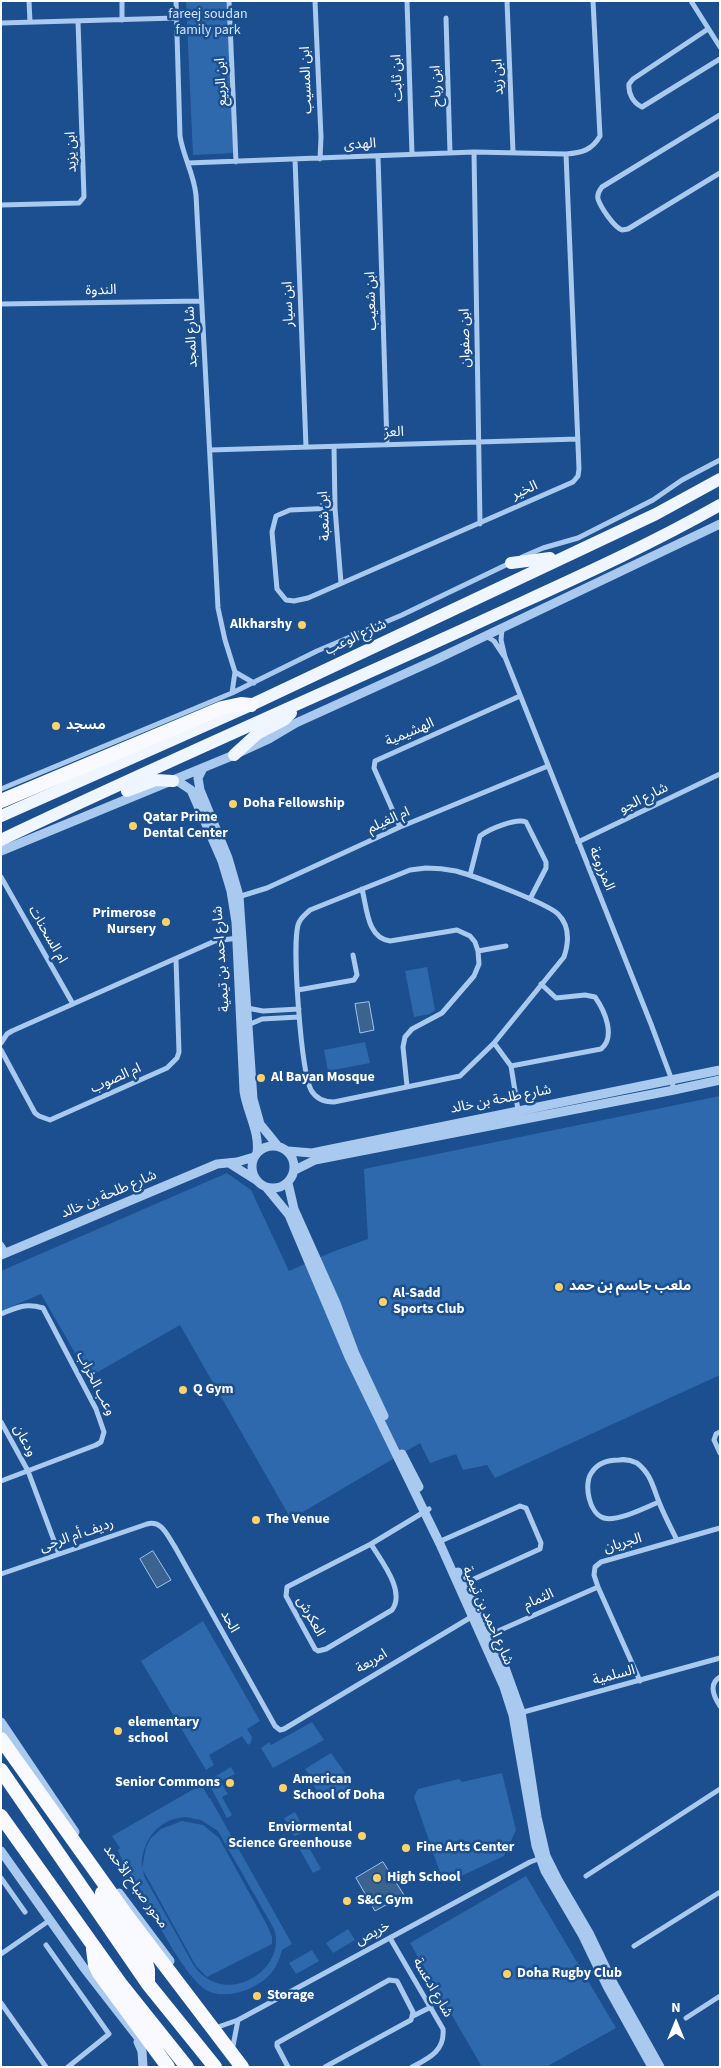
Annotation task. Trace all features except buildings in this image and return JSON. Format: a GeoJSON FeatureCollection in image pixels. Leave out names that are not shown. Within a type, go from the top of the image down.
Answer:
{"type":"FeatureCollection","features":[{"type":"Feature","properties":{"kind":"highway"},"geometry":{"type":"LineString","coordinates":[[1,801],[222,708],[251,704]]}},
{"type":"Feature","properties":{"kind":"highway"},"geometry":{"type":"LineString","coordinates":[[1,1738],[128,1917],[242,2067]]}},
{"type":"Feature","properties":{"kind":"highway"},"geometry":{"type":"LineString","coordinates":[[1,1770],[148,1984],[215,2067]]}},
{"type":"Feature","properties":{"kind":"highway"},"geometry":{"type":"LineString","coordinates":[[1,1816],[120,1983],[187,2067]]}},
{"type":"Feature","properties":{"kind":"highway"},"geometry":{"type":"LineString","coordinates":[[74,1830],[78,1845],[107,1903],[146,1962],[148,1984]]}},
{"type":"Feature","properties":{"kind":"highway"},"geometry":{"type":"LineString","coordinates":[[93,1946],[95,1965],[99,1973],[168,2067]]}},
{"type":"Feature","properties":{"kind":"main road","name":"شارع الوعب"},"geometry":{"type":"LineString","coordinates":[[1,816],[251,704],[656,514],[720,479]]}},
{"type":"Feature","properties":{"kind":"main road"},"geometry":{"type":"LineString","coordinates":[[2,849],[83,801],[617,559],[717,508]]}},
{"type":"Feature","properties":{"kind":"main road"},"geometry":{"type":"LineString","coordinates":[[510,563],[536,561],[569,554]]}},
{"type":"Feature","properties":{"kind":"main road"},"geometry":{"type":"LineString","coordinates":[[234,755],[257,734],[284,720],[296,706]]}},
{"type":"Feature","properties":{"kind":"main road"},"geometry":{"type":"LineString","coordinates":[[83,801],[110,798],[156,780],[172,781]]}},
{"type":"Feature","properties":{"kind":"street"},"geometry":{"type":"LineString","coordinates":[[29,1],[30,22]]}},
{"type":"Feature","properties":{"kind":"street"},"geometry":{"type":"LineString","coordinates":[[122,1],[122,20]]}},
{"type":"Feature","properties":{"kind":"street","name":"شارع المجد"},"geometry":{"type":"LineString","coordinates":[[176,1],[180,136],[182,150],[193,176],[196,195],[218,608],[224,640],[235,672],[232,693]]}},
{"type":"Feature","properties":{"kind":"street","name":"ابن الربيع"},"geometry":{"type":"LineString","coordinates":[[229,1],[236,162]]}},
{"type":"Feature","properties":{"kind":"street","name":"ابن المسيب"},"geometry":{"type":"LineString","coordinates":[[315,1],[321,137],[320,158]]}},
{"type":"Feature","properties":{"kind":"street","name":"ابن ثابت"},"geometry":{"type":"LineString","coordinates":[[407,1],[412,154]]}},
{"type":"Feature","properties":{"kind":"street","name":"ابن زيد"},"geometry":{"type":"LineString","coordinates":[[507,1],[513,152]]}},
{"type":"Feature","properties":{"kind":"street"},"geometry":{"type":"LineString","coordinates":[[566,154],[580,153],[589,149],[600,136],[593,1]]}},
{"type":"Feature","properties":{"kind":"street"},"geometry":{"type":"LineString","coordinates":[[692,1],[720,47]]}},
{"type":"Feature","properties":{"kind":"street"},"geometry":{"type":"LineString","coordinates":[[1,23],[176,18]]}},
{"type":"Feature","properties":{"kind":"street","name":"ابن رباح"},"geometry":{"type":"LineString","coordinates":[[446,18],[450,153]]}},
{"type":"Feature","properties":{"kind":"street","name":"ابن يزيد"},"geometry":{"type":"LineString","coordinates":[[1,205],[78,203],[84,197],[78,21]]}},
{"type":"Feature","properties":{"kind":"street"},"geometry":{"type":"LineString","coordinates":[[708,29],[633,79],[629,84],[628,92],[638,105],[642,107],[720,59]]}},
{"type":"Feature","properties":{"kind":"street"},"geometry":{"type":"LineString","coordinates":[[720,115],[602,187],[598,193],[598,199],[614,225],[622,230],[628,229],[720,173]]}},
{"type":"Feature","properties":{"kind":"street","name":"الهدى"},"geometry":{"type":"LineString","coordinates":[[188,163],[474,152],[566,154]]}},
{"type":"Feature","properties":{"kind":"street","name":"ابن صفوان"},"geometry":{"type":"LineString","coordinates":[[474,152],[480,524]]}},
{"type":"Feature","properties":{"kind":"street","name":"الخير"},"geometry":{"type":"LineString","coordinates":[[335,508],[290,510],[276,516],[272,532],[277,589],[286,600],[294,601],[308,598],[480,524],[576,479],[579,473],[578,439],[566,154]]}},
{"type":"Feature","properties":{"kind":"street","name":"ابن شعيب"},"geometry":{"type":"LineString","coordinates":[[378,156],[387,445]]}},
{"type":"Feature","properties":{"kind":"street","name":"ابن سيار"},"geometry":{"type":"LineString","coordinates":[[295,159],[306,447]]}},
{"type":"Feature","properties":{"kind":"street","name":"الندوة"},"geometry":{"type":"LineString","coordinates":[[1,304],[201,300]]}},
{"type":"Feature","properties":{"kind":"street","name":"العز"},"geometry":{"type":"LineString","coordinates":[[210,450],[578,439]]}},
{"type":"Feature","properties":{"kind":"street","name":"ابن شعبة"},"geometry":{"type":"LineString","coordinates":[[334,446],[335,508],[341,583]]}},
{"type":"Feature","properties":{"kind":"street","name":"شارع الوعب"},"geometry":{"type":"LineString","coordinates":[[1,789],[232,693],[317,651],[402,614],[543,548],[578,538],[653,500],[689,476],[720,460]]}},
{"type":"Feature","properties":{"kind":"street"},"geometry":{"type":"LineString","coordinates":[[2,849],[234,755],[269,739],[296,723],[486,636],[720,524]]}},
{"type":"Feature","properties":{"kind":"street","name":"المزروعة"},"geometry":{"type":"LineString","coordinates":[[502,628],[500,640],[505,658],[674,1090]]}},
{"type":"Feature","properties":{"kind":"street","name":"المزروعة"},"geometry":{"type":"LineString","coordinates":[[486,636],[494,642],[505,658]]}},
{"type":"Feature","properties":{"kind":"street"},"geometry":{"type":"LineString","coordinates":[[235,672],[254,683]]}},
{"type":"Feature","properties":{"kind":"street","name":"الهشيمية"},"geometry":{"type":"LineString","coordinates":[[400,828],[374,768],[375,761],[520,696]]}},
{"type":"Feature","properties":{"kind":"street","name":"ام الغيلم"},"geometry":{"type":"LineString","coordinates":[[236,897],[267,888],[400,828],[548,766]]}},
{"type":"Feature","properties":{"kind":"street","name":"شارع احمد بن تيمية"},"geometry":{"type":"LineString","coordinates":[[203,768],[198,778],[200,790],[228,858],[236,897],[247,1008],[253,1099],[260,1124],[277,1145]]}},
{"type":"Feature","properties":{"kind":"street","name":"شارع الجو"},"geometry":{"type":"LineString","coordinates":[[578,842],[720,774]]}},
{"type":"Feature","properties":{"kind":"street","name":"شارع احمد بن تيمية"},"geometry":{"type":"LineString","coordinates":[[172,781],[191,790],[236,897]]}},
{"type":"Feature","properties":{"kind":"street"},"geometry":{"type":"LineString","coordinates":[[470,875],[480,836],[514,821],[526,822],[546,862],[546,868],[530,899]]}},
{"type":"Feature","properties":{"kind":"street"},"geometry":{"type":"LineString","coordinates":[[426,868],[470,875],[550,908],[563,920],[569,942],[564,957],[494,1043],[460,1076],[334,1102],[325,1102],[317,1098],[312,1091],[306,1071],[298,1008],[296,938],[299,922],[310,910],[362,889],[410,870],[426,868]]}},
{"type":"Feature","properties":{"kind":"street","name":"ام السحنات"},"geometry":{"type":"LineString","coordinates":[[1,877],[73,1004]]}},
{"type":"Feature","properties":{"kind":"street"},"geometry":{"type":"LineString","coordinates":[[362,889],[372,930],[382,940],[390,941],[457,930],[470,936],[475,942],[478,951],[479,964],[474,976],[442,1013],[412,1029],[405,1037],[403,1047],[407,1086]]}},
{"type":"Feature","properties":{"kind":"street"},"geometry":{"type":"LineString","coordinates":[[1,1043],[7,1034],[176,958],[215,941],[240,938]]}},
{"type":"Feature","properties":{"kind":"street","name":"شارع احمد بن تيمية"},"geometry":{"type":"LineString","coordinates":[[240,938],[244,1092],[248,1111],[258,1139],[255,1155]]}},
{"type":"Feature","properties":{"kind":"street"},"geometry":{"type":"LineString","coordinates":[[478,951],[506,946]]}},
{"type":"Feature","properties":{"kind":"street"},"geometry":{"type":"LineString","coordinates":[[298,990],[354,980],[357,976],[353,955]]}},
{"type":"Feature","properties":{"kind":"street","name":"ام الصوب"},"geometry":{"type":"LineString","coordinates":[[1,1050],[35,1113],[50,1120],[167,1068],[177,1058],[179,1052],[176,958]]}},
{"type":"Feature","properties":{"kind":"street"},"geometry":{"type":"LineString","coordinates":[[511,1066],[601,1049],[609,1039],[609,1030],[594,997],[585,995],[556,998],[541,984]]}},
{"type":"Feature","properties":{"kind":"street"},"geometry":{"type":"LineString","coordinates":[[247,1008],[270,1011],[298,1008]]}},
{"type":"Feature","properties":{"kind":"street"},"geometry":{"type":"LineString","coordinates":[[270,1011],[270,1018]]}},
{"type":"Feature","properties":{"kind":"street"},"geometry":{"type":"LineString","coordinates":[[248,1025],[257,1020],[299,1017]]}},
{"type":"Feature","properties":{"kind":"street"},"geometry":{"type":"LineString","coordinates":[[494,1043],[511,1066],[518,1110]]}},
{"type":"Feature","properties":{"kind":"street","name":"شارع طلحة بن خالد"},"geometry":{"type":"LineString","coordinates":[[288,1151],[312,1153],[720,1070]]}},
{"type":"Feature","properties":{"kind":"street","name":"شارع طلحة بن خالد"},"geometry":{"type":"LineString","coordinates":[[295,1170],[315,1160],[720,1080]]}},
{"type":"Feature","properties":{"kind":"street"},"geometry":{"type":"LineString","coordinates":[[229,1163],[262,1184],[277,1188],[288,1183],[295,1170],[292,1157],[288,1151],[277,1145],[266,1147],[255,1155],[252,1168],[262,1184]]}},
{"type":"Feature","properties":{"kind":"street","name":"شارع طلحة بن خالد"},"geometry":{"type":"LineString","coordinates":[[4,1254],[213,1166],[255,1155]]}},
{"type":"Feature","properties":{"kind":"street","name":"شارع احمد بن تيمية"},"geometry":{"type":"LineString","coordinates":[[288,1183],[294,1209],[336,1303],[355,1354],[461,1585],[517,1714]]}},
{"type":"Feature","properties":{"kind":"street","name":"شارع احمد بن تيمية"},"geometry":{"type":"LineString","coordinates":[[262,1184],[289,1215],[350,1357],[443,1540],[461,1585]]}},
{"type":"Feature","properties":{"kind":"street"},"geometry":{"type":"LineString","coordinates":[[1,1244],[4,1254]]}},
{"type":"Feature","properties":{"kind":"street","name":"وعب الخراب"},"geometry":{"type":"LineString","coordinates":[[1,1314],[22,1305],[32,1304],[43,1308],[104,1426],[103,1437],[96,1445],[1,1480]]}},
{"type":"Feature","properties":{"kind":"street","name":"ودعان"},"geometry":{"type":"LineString","coordinates":[[1,1422],[28,1471],[59,1554]]}},
{"type":"Feature","properties":{"kind":"street"},"geometry":{"type":"LineString","coordinates":[[720,1432],[716,1434],[714,1440],[720,1453]]}},
{"type":"Feature","properties":{"kind":"street"},"geometry":{"type":"LineString","coordinates":[[659,1502],[625,1516],[604,1518],[596,1512],[590,1501],[587,1487],[591,1472],[602,1462],[626,1459],[636,1463],[649,1476],[677,1540]]}},
{"type":"Feature","properties":{"kind":"street"},"geometry":{"type":"LineString","coordinates":[[443,1540],[520,1506],[526,1508],[541,1543],[540,1548],[461,1585]]}},
{"type":"Feature","properties":{"kind":"street","name":"العكرش"},"geometry":{"type":"LineString","coordinates":[[371,1544],[392,1581],[397,1597],[396,1604],[392,1610],[326,1649],[318,1651],[314,1649],[286,1596],[287,1587],[371,1544],[427,1511]]}},
{"type":"Feature","properties":{"kind":"street","name":"رديف أم الرحى"},"geometry":{"type":"LineString","coordinates":[[1,1574],[147,1524],[154,1522],[159,1524]]}},
{"type":"Feature","properties":{"kind":"street","name":"الحد"},"geometry":{"type":"LineString","coordinates":[[159,1524],[175,1547],[275,1726],[280,1730]]}},
{"type":"Feature","properties":{"kind":"street","name":"الجريان"},"geometry":{"type":"LineString","coordinates":[[640,1681],[598,1587],[594,1574],[595,1567],[601,1562],[720,1528]]}},
{"type":"Feature","properties":{"kind":"street","name":"الثمام"},"geometry":{"type":"LineString","coordinates":[[489,1635],[598,1587]]}},
{"type":"Feature","properties":{"kind":"street","name":"شارع احمد بن تيمية"},"geometry":{"type":"LineString","coordinates":[[474,1615],[489,1635],[504,1665],[517,1714],[530,1818],[552,1883],[583,1936],[607,1986],[652,2067]]}},
{"type":"Feature","properties":{"kind":"street","name":"امربعة"},"geometry":{"type":"LineString","coordinates":[[280,1730],[474,1615]]}},
{"type":"Feature","properties":{"kind":"street","name":"السلمية"},"geometry":{"type":"LineString","coordinates":[[517,1714],[720,1658]]}},
{"type":"Feature","properties":{"kind":"street"},"geometry":{"type":"LineString","coordinates":[[720,1677],[714,1682],[712,1687],[720,1706]]}},
{"type":"Feature","properties":{"kind":"street","name":"محور صباح الأحمد"},"geometry":{"type":"LineString","coordinates":[[1,1722],[102,1871],[250,2067]]}},
{"type":"Feature","properties":{"kind":"street"},"geometry":{"type":"LineString","coordinates":[[586,1876],[720,1789]]}},
{"type":"Feature","properties":{"kind":"street"},"geometry":{"type":"LineString","coordinates":[[1,1851],[84,1968],[162,2067]]}},
{"type":"Feature","properties":{"kind":"street","name":"شارع احمد بن تيمية"},"geometry":{"type":"LineString","coordinates":[[543,1857],[589,1933],[613,1983],[660,2067]]}},
{"type":"Feature","properties":{"kind":"street","name":"خريص"},"geometry":{"type":"LineString","coordinates":[[218,2027],[238,2020],[530,1862],[543,1857]]}},
{"type":"Feature","properties":{"kind":"street"},"geometry":{"type":"LineString","coordinates":[[1,1878],[25,1912]]}},
{"type":"Feature","properties":{"kind":"street"},"geometry":{"type":"LineString","coordinates":[[634,1946],[720,1892]]}},
{"type":"Feature","properties":{"kind":"street"},"geometry":{"type":"LineString","coordinates":[[1,1954],[50,1920]]}},
{"type":"Feature","properties":{"kind":"street","name":"شارع ادعسة"},"geometry":{"type":"LineString","coordinates":[[390,1938],[443,2029],[442,2044],[434,2054],[412,2067]]}},
{"type":"Feature","properties":{"kind":"street"},"geometry":{"type":"LineString","coordinates":[[46,1946],[109,2034],[68,2067]]}},
{"type":"Feature","properties":{"kind":"street"},"geometry":{"type":"LineString","coordinates":[[288,2067],[278,2048],[278,2043],[389,1980],[397,1981],[412,2008],[413,2016]]}},
{"type":"Feature","properties":{"kind":"street"},"geometry":{"type":"LineString","coordinates":[[686,2018],[720,1996]]}},
{"type":"Feature","properties":{"kind":"street"},"geometry":{"type":"LineString","coordinates":[[1,2003],[46,2067]]}},
{"type":"Feature","properties":{"kind":"street"},"geometry":{"type":"LineString","coordinates":[[325,2067],[431,2007]]}},
{"type":"Feature","properties":{"kind":"street"},"geometry":{"type":"LineString","coordinates":[[233,2046],[238,2020]]}},
{"type":"Feature","properties":{"kind":"street"},"geometry":{"type":"LineString","coordinates":[[134,2033],[142,2051],[143,2067]]}},
{"type":"Feature","properties":{"kind":"green space","name":"fareej soudan family park"},"geometry":{"type":"Polygon","coordinates":[[[186,1],[228,1],[235,153],[193,155],[186,1]]]}},
{"type":"Feature","properties":{"kind":"green space"},"geometry":{"type":"Polygon","coordinates":[[[427,967],[435,1010],[430,1014],[414,1017],[405,971],[427,967]]]}},
{"type":"Feature","properties":{"kind":"green space"},"geometry":{"type":"Polygon","coordinates":[[[365,1042],[370,1063],[328,1071],[324,1050],[365,1042]]]}},
{"type":"Feature","properties":{"kind":"green space","name":"Al-Sadd Sports Club"},"geometry":{"type":"Polygon","coordinates":[[[720,1096],[720,1375],[495,1478],[487,1465],[463,1470],[456,1454],[430,1463],[420,1443],[291,1519],[180,1325],[89,1377],[41,1294],[1,1311],[1,1271],[227,1173],[251,1190],[289,1271],[368,1239],[364,1169],[720,1096]]]}},
{"type":"Feature","properties":{"kind":"green space"},"geometry":{"type":"Polygon","coordinates":[[[203,1621],[260,1721],[247,1729],[252,1737],[251,1743],[248,1745],[242,1736],[209,1755],[214,1765],[206,1770],[141,1661],[203,1621]]]}},
{"type":"Feature","properties":{"kind":"green space"},"geometry":{"type":"Polygon","coordinates":[[[312,1722],[324,1740],[273,1768],[261,1748],[269,1742],[271,1745],[312,1722]]]}},
{"type":"Feature","properties":{"kind":"green space"},"geometry":{"type":"Polygon","coordinates":[[[331,1753],[345,1773],[351,1790],[346,1791],[346,1795],[344,1792],[322,1801],[312,1782],[313,1780],[305,1769],[331,1753]]]}},
{"type":"Feature","properties":{"kind":"green space"},"geometry":{"type":"Polygon","coordinates":[[[231,1767],[235,1774],[220,1781],[228,1794],[222,1797],[232,1815],[227,1818],[209,1784],[211,1779],[231,1767]]]}},
{"type":"Feature","properties":{"kind":"green space"},"geometry":{"type":"Polygon","coordinates":[[[502,1773],[516,1830],[504,1856],[444,1884],[414,1797],[418,1789],[459,1779],[462,1782],[502,1773]]]}},
{"type":"Feature","properties":{"kind":"green space"},"geometry":{"type":"Polygon","coordinates":[[[202,1786],[292,1944],[282,1950],[271,1974],[256,1986],[234,1993],[212,1993],[199,1984],[170,1945],[127,1873],[118,1850],[120,1848],[112,1836],[202,1786]],[[185,1817],[166,1822],[159,1827],[147,1842],[142,1859],[142,1869],[146,1847],[151,1838],[161,1829],[182,1821],[203,1825],[219,1838],[267,1925],[272,1937],[272,1944],[207,1977],[196,1966],[143,1870],[144,1876],[194,1966],[207,1978],[222,1984],[237,1984],[251,1979],[263,1970],[272,1958],[276,1944],[274,1929],[218,1831],[201,1820],[185,1817]]]}},
{"type":"Feature","properties":{"kind":"green space"},"geometry":{"type":"Polygon","coordinates":[[[295,1812],[306,1832],[294,1836],[284,1818],[295,1812]]]}},
{"type":"Feature","properties":{"kind":"green space"},"geometry":{"type":"Polygon","coordinates":[[[307,1844],[321,1869],[313,1873],[299,1848],[307,1844]]]}},
{"type":"Feature","properties":{"kind":"green space","name":"Doha Rugby Club"},"geometry":{"type":"Polygon","coordinates":[[[526,1876],[616,2028],[546,2067],[482,2067],[410,1943],[526,1876]]]}},
{"type":"Feature","properties":{"kind":"green space"},"geometry":{"type":"Polygon","coordinates":[[[348,1929],[355,1940],[333,1953],[326,1943],[348,1929]]]}},
{"type":"Feature","properties":{"kind":"green space"},"geometry":{"type":"Polygon","coordinates":[[[312,1950],[319,1961],[296,1974],[289,1963],[312,1950]]]}},
{"type":"Feature","properties":{"kind":"shaded area"},"geometry":{"type":"Polygon","coordinates":[[[369,1002],[374,1030],[360,1033],[355,1004],[369,1002]]]}},
{"type":"Feature","properties":{"kind":"shaded area"},"geometry":{"type":"Polygon","coordinates":[[[153,1551],[171,1580],[157,1588],[140,1559],[153,1551]]]}},
{"type":"Feature","properties":{"kind":"shaded area"},"geometry":{"type":"Polygon","coordinates":[[[383,1862],[404,1895],[375,1911],[356,1878],[383,1862]]]}},
{"type":"Feature","properties":{"kind":"place","name":"Alkharshy"},"geometry":{"type":"Point","coordinates":[302,625]}},
{"type":"Feature","properties":{"kind":"place","name":"مسجد"},"geometry":{"type":"Point","coordinates":[56,726]}},
{"type":"Feature","properties":{"kind":"place","name":"Doha Fellowship"},"geometry":{"type":"Point","coordinates":[233,804]}},
{"type":"Feature","properties":{"kind":"place","name":"Qatar Prime Dental Center"},"geometry":{"type":"Point","coordinates":[133,826]}},
{"type":"Feature","properties":{"kind":"place","name":"Primerose Nursery"},"geometry":{"type":"Point","coordinates":[166,922]}},
{"type":"Feature","properties":{"kind":"place","name":"Al Bayan Mosque"},"geometry":{"type":"Point","coordinates":[261,1078]}},
{"type":"Feature","properties":{"kind":"place","name":"ملعب جاسم بن حمد"},"geometry":{"type":"Point","coordinates":[559,1287]}},
{"type":"Feature","properties":{"kind":"place","name":"Al-Sadd Sports Club"},"geometry":{"type":"Point","coordinates":[383,1302]}},
{"type":"Feature","properties":{"kind":"place","name":"Q Gym"},"geometry":{"type":"Point","coordinates":[183,1390]}},
{"type":"Feature","properties":{"kind":"place","name":"The Venue"},"geometry":{"type":"Point","coordinates":[256,1520]}},
{"type":"Feature","properties":{"kind":"place","name":"elementary school"},"geometry":{"type":"Point","coordinates":[118,1731]}},
{"type":"Feature","properties":{"kind":"place","name":"Senior Commons"},"geometry":{"type":"Point","coordinates":[230,1783]}},
{"type":"Feature","properties":{"kind":"place","name":"American School of Doha"},"geometry":{"type":"Point","coordinates":[283,1788]}},
{"type":"Feature","properties":{"kind":"place","name":"Enviormental Science Greenhouse"},"geometry":{"type":"Point","coordinates":[362,1836]}},
{"type":"Feature","properties":{"kind":"place","name":"Fine Arts Center"},"geometry":{"type":"Point","coordinates":[406,1848]}},
{"type":"Feature","properties":{"kind":"place","name":"High School"},"geometry":{"type":"Point","coordinates":[377,1878]}},
{"type":"Feature","properties":{"kind":"place","name":"S&C Gym"},"geometry":{"type":"Point","coordinates":[347,1901]}},
{"type":"Feature","properties":{"kind":"place","name":"Doha Rugby Club"},"geometry":{"type":"Point","coordinates":[507,1974]}},
{"type":"Feature","properties":{"kind":"place","name":"Storage"},"geometry":{"type":"Point","coordinates":[257,1996]}}]}
